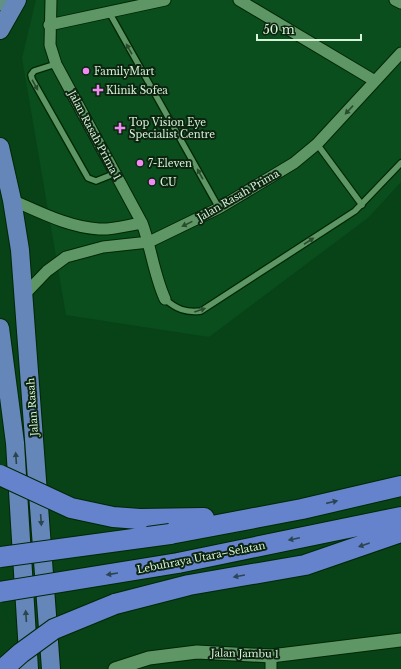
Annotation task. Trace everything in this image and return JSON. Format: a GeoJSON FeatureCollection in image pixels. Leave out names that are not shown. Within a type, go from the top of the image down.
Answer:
{"type":"FeatureCollection","features":[{"type":"Feature","properties":{"kind":"highway"},"geometry":{"type":"LineString","coordinates":[[0,30],[17,0]]}},
{"type":"Feature","properties":{"kind":"highway","name":"Jalan Rasah"},"geometry":{"type":"LineString","coordinates":[[0,147],[12,200],[20,250],[51,669]]}},
{"type":"Feature","properties":{"kind":"highway","name":"Jalan Rasah"},"geometry":{"type":"LineString","coordinates":[[0,328],[15,443],[29,669]]}},
{"type":"Feature","properties":{"kind":"highway"},"geometry":{"type":"LineString","coordinates":[[0,475],[71,508],[113,517],[140,519],[207,518],[302,510]]}},
{"type":"Feature","properties":{"kind":"highway"},"geometry":{"type":"LineString","coordinates":[[0,557],[170,534],[302,510],[401,486]]}},
{"type":"Feature","properties":{"kind":"highway","name":"Lebuhraya Utara–Selatan"},"geometry":{"type":"LineString","coordinates":[[0,592],[178,563],[401,517]]}},
{"type":"Feature","properties":{"kind":"highway"},"geometry":{"type":"LineString","coordinates":[[3,669],[21,653],[54,629],[115,604],[189,585],[305,565],[401,532]]}},
{"type":"Feature","properties":{"kind":"main road"},"geometry":{"type":"LineString","coordinates":[[0,3],[3,0]]}},
{"type":"Feature","properties":{"kind":"street","name":"Jalan Rasah Prima 1"},"geometry":{"type":"LineString","coordinates":[[51,0],[49,25],[50,45],[56,64],[142,223],[149,242],[160,288],[165,299]]}},
{"type":"Feature","properties":{"kind":"street"},"geometry":{"type":"LineString","coordinates":[[49,25],[165,0]]}},
{"type":"Feature","properties":{"kind":"street"},"geometry":{"type":"LineString","coordinates":[[239,0],[375,81]]}},
{"type":"Feature","properties":{"kind":"street"},"geometry":{"type":"LineString","coordinates":[[396,0],[401,3]]}},
{"type":"Feature","properties":{"kind":"street","name":"Jalan Rasah Prima"},"geometry":{"type":"LineString","coordinates":[[24,295],[46,271],[66,257],[103,247],[149,242],[219,208],[294,163],[318,144],[401,53]]}},
{"type":"Feature","properties":{"kind":"street"},"geometry":{"type":"LineString","coordinates":[[12,200],[63,222],[82,226],[100,229],[142,223]]}},
{"type":"Feature","properties":{"kind":"street","name":"Jalan Jambu 1"},"geometry":{"type":"LineString","coordinates":[[115,669],[149,658],[197,652],[272,656],[401,640]]}},
{"type":"Feature","properties":{"kind":"street"},"geometry":{"type":"LineString","coordinates":[[271,669],[272,656]]}},
{"type":"Feature","properties":{"kind":"lane"},"geometry":{"type":"LineString","coordinates":[[109,12],[219,208]]}},
{"type":"Feature","properties":{"kind":"lane"},"geometry":{"type":"LineString","coordinates":[[56,64],[34,71],[31,75],[32,79],[88,178],[96,181],[116,173]]}},
{"type":"Feature","properties":{"kind":"lane"},"geometry":{"type":"LineString","coordinates":[[318,144],[362,205]]}},
{"type":"Feature","properties":{"kind":"lane"},"geometry":{"type":"LineString","coordinates":[[165,299],[173,306],[185,311],[201,311],[362,205],[401,163]]}},
{"type":"Feature","properties":{"kind":"shaded area"},"geometry":{"type":"Polygon","coordinates":[[[36,0],[401,0],[401,182],[369,217],[209,337],[66,315],[22,58],[36,0]]]}},
{"type":"Feature","properties":{"kind":"place","name":"FamilyMart"},"geometry":{"type":"Point","coordinates":[86,71]}},
{"type":"Feature","properties":{"kind":"place","name":"Klinik Sofea"},"geometry":{"type":"Point","coordinates":[98,90]}},
{"type":"Feature","properties":{"kind":"place","name":"Top Vision Eye Specialist Centre"},"geometry":{"type":"Point","coordinates":[120,128]}},
{"type":"Feature","properties":{"kind":"place","name":"7-Eleven"},"geometry":{"type":"Point","coordinates":[140,163]}},
{"type":"Feature","properties":{"kind":"place","name":"CU"},"geometry":{"type":"Point","coordinates":[152,182]}}]}
